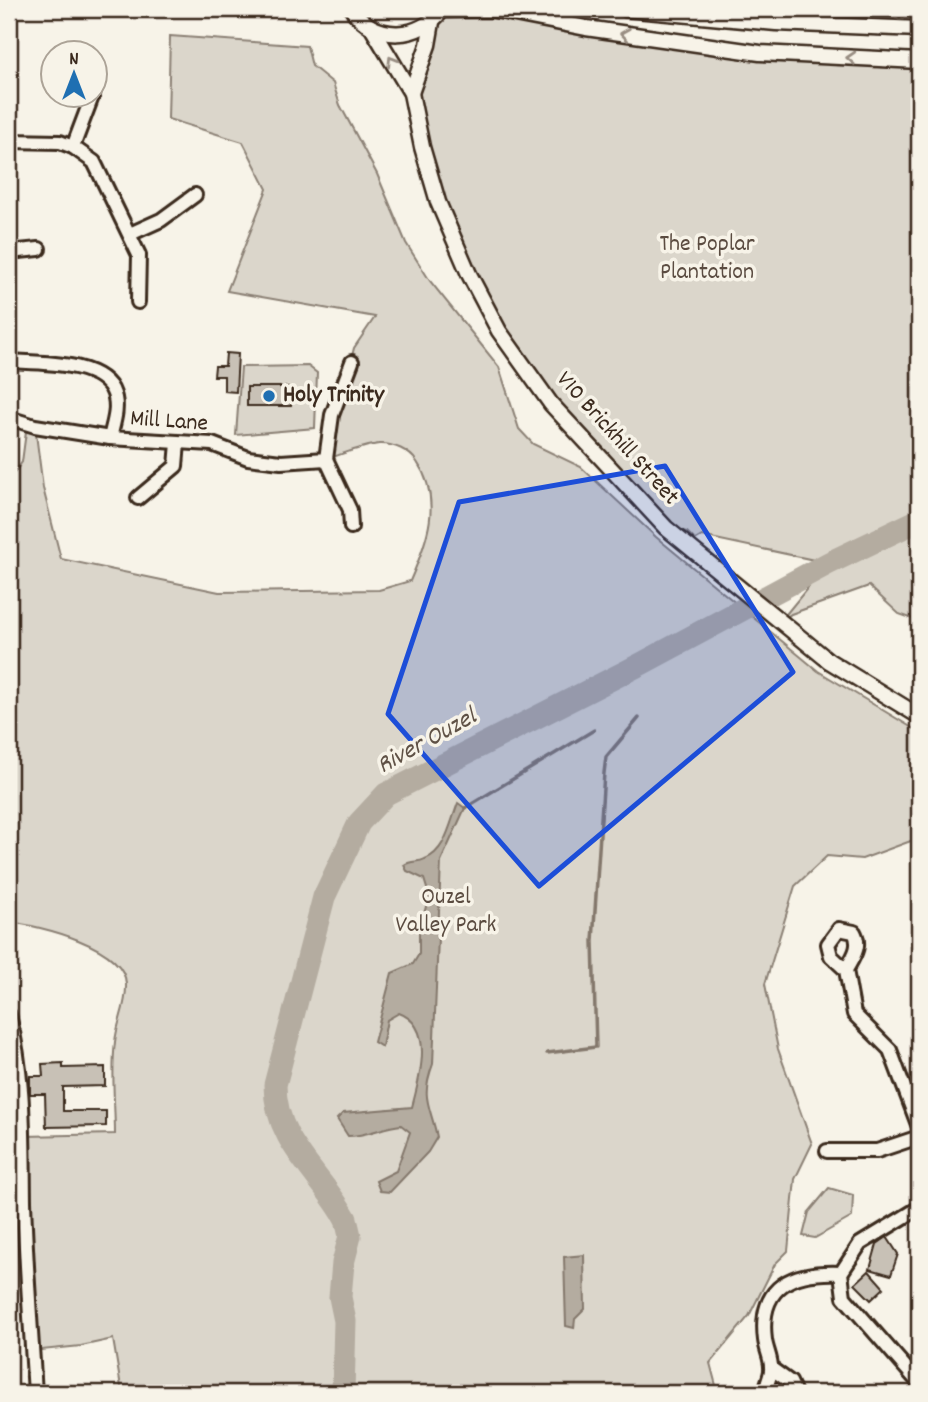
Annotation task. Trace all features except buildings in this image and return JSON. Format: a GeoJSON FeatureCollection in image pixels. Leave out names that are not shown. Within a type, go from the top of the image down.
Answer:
{"type":"FeatureCollection","features":[{"type":"Feature","properties":{"kind":"street"},"geometry":{"type":"LineString","coordinates":[[371,27],[403,34],[432,22],[443,10],[490,9],[586,28],[760,52],[919,61]]}},
{"type":"Feature","properties":{"kind":"street"},"geometry":{"type":"LineString","coordinates":[[625,9],[776,23],[919,29]]}},
{"type":"Feature","properties":{"kind":"street","name":"V10 Brickhill Street"},"geometry":{"type":"LineString","coordinates":[[353,10],[371,27],[411,93],[422,147],[438,202],[469,274],[499,331],[551,404],[666,528],[829,661],[919,716]]}},
{"type":"Feature","properties":{"kind":"street"},"geometry":{"type":"LineString","coordinates":[[411,93],[428,45],[432,22]]}},
{"type":"Feature","properties":{"kind":"street"},"geometry":{"type":"LineString","coordinates":[[73,147],[88,108]]}},
{"type":"Feature","properties":{"kind":"street"},"geometry":{"type":"LineString","coordinates":[[9,141],[51,141],[73,147],[94,162],[139,255],[138,302]]}},
{"type":"Feature","properties":{"kind":"street"},"geometry":{"type":"LineString","coordinates":[[130,234],[161,220],[195,195]]}},
{"type":"Feature","properties":{"kind":"street"},"geometry":{"type":"LineString","coordinates":[[9,248],[19,251],[39,249]]}},
{"type":"Feature","properties":{"kind":"street"},"geometry":{"type":"LineString","coordinates":[[9,361],[62,363],[93,374],[106,382],[114,393],[116,411],[110,438]]}},
{"type":"Feature","properties":{"kind":"street"},"geometry":{"type":"LineString","coordinates":[[351,527],[349,510],[326,459],[332,415],[352,362]]}},
{"type":"Feature","properties":{"kind":"street","name":"Mill Lane"},"geometry":{"type":"LineString","coordinates":[[9,418],[110,438],[212,444],[248,458],[281,462],[326,459]]}},
{"type":"Feature","properties":{"kind":"street"},"geometry":{"type":"LineString","coordinates":[[138,498],[176,466],[178,443]]}},
{"type":"Feature","properties":{"kind":"street"},"geometry":{"type":"LineString","coordinates":[[846,970],[854,1014],[890,1050],[919,1127]]}},
{"type":"Feature","properties":{"kind":"street"},"geometry":{"type":"LineString","coordinates":[[9,1015],[20,1060],[24,1113],[24,1177],[35,1393]]}},
{"type":"Feature","properties":{"kind":"street"},"geometry":{"type":"LineString","coordinates":[[827,1151],[877,1151],[919,1137]]}},
{"type":"Feature","properties":{"kind":"street"},"geometry":{"type":"LineString","coordinates":[[9,1177],[24,1177]]}},
{"type":"Feature","properties":{"kind":"street"},"geometry":{"type":"LineString","coordinates":[[919,1208],[860,1244],[841,1273],[844,1297],[919,1383]]}},
{"type":"Feature","properties":{"kind":"street"},"geometry":{"type":"LineString","coordinates":[[765,1393],[772,1369],[765,1339],[765,1316],[773,1295],[790,1278],[812,1272],[841,1273]]}},
{"type":"Feature","properties":{"kind":"street"},"geometry":{"type":"LineString","coordinates":[[772,1369],[790,1382],[795,1393]]}},
{"type":"Feature","properties":{"kind":"highlighted area"},"geometry":{"type":"Polygon","coordinates":[[[665,466],[793,672],[539,886],[388,714],[459,502],[665,466]]]}},
{"type":"Feature","properties":{"kind":"green space","name":"The Poplar Plantation"},"geometry":{"type":"Polygon","coordinates":[[[490,9],[760,53],[919,61],[919,621],[899,614],[869,586],[791,614],[778,624],[828,563],[702,536],[695,540],[687,532],[666,528],[596,456],[499,331],[438,202],[411,93],[442,10],[490,9]]]}},
{"type":"Feature","properties":{"kind":"green space"},"geometry":{"type":"Polygon","coordinates":[[[625,9],[919,9],[919,29],[625,9]]]}},
{"type":"Feature","properties":{"kind":"green space","name":"Ouzel Valley Park"},"geometry":{"type":"Polygon","coordinates":[[[170,36],[307,46],[312,66],[333,83],[340,105],[377,174],[406,243],[430,281],[499,367],[519,429],[533,444],[581,467],[656,537],[818,671],[919,732],[919,838],[862,859],[827,856],[795,886],[765,984],[778,1049],[812,1144],[795,1179],[788,1251],[775,1264],[749,1316],[710,1363],[718,1393],[122,1393],[113,1339],[81,1346],[32,1351],[24,1177],[9,1177],[9,1154],[24,1155],[25,1136],[115,1134],[114,1053],[126,984],[122,971],[112,959],[97,949],[59,933],[9,922],[9,480],[22,462],[27,424],[35,426],[43,488],[61,559],[219,592],[379,590],[410,581],[430,522],[431,507],[425,477],[417,462],[406,451],[379,444],[326,459],[354,348],[375,317],[227,291],[267,189],[243,142],[168,119],[170,36]]]}},
{"type":"Feature","properties":{"kind":"green space"},"geometry":{"type":"Polygon","coordinates":[[[308,366],[317,373],[315,428],[236,435],[241,367],[308,366]]]}},
{"type":"Feature","properties":{"kind":"green space"},"geometry":{"type":"Polygon","coordinates":[[[829,1188],[853,1195],[852,1217],[815,1238],[803,1236],[809,1212],[829,1188]]]}},
{"type":"Feature","properties":{"kind":"shaded area"},"geometry":{"type":"Polygon","coordinates":[[[458,803],[465,808],[441,861],[433,1064],[427,1086],[429,1109],[437,1137],[428,1152],[390,1192],[380,1191],[376,1181],[396,1171],[410,1132],[401,1125],[348,1136],[337,1119],[343,1113],[412,1107],[422,1054],[417,1029],[399,1013],[387,1020],[382,1047],[374,1042],[392,973],[413,964],[419,954],[419,933],[429,895],[424,879],[407,871],[404,865],[422,860],[438,850],[458,803]]]}},
{"type":"Feature","properties":{"kind":"shaded area"},"geometry":{"type":"Polygon","coordinates":[[[584,1255],[585,1309],[575,1319],[574,1328],[566,1326],[564,1257],[584,1255]]]}},
{"type":"Feature","properties":{"kind":"waterway","name":"River Ouzel"},"geometry":{"type":"LineString","coordinates":[[343,1393],[345,1321],[340,1297],[343,1263],[350,1236],[346,1219],[336,1202],[291,1141],[277,1106],[275,1085],[324,897],[359,823],[386,794],[641,664],[829,563],[919,520]]}},
{"type":"Feature","properties":{"kind":"waterway"},"geometry":{"type":"LineString","coordinates":[[547,1053],[596,1047],[593,941],[606,757],[639,718]]}},
{"type":"Feature","properties":{"kind":"waterway"},"geometry":{"type":"LineString","coordinates":[[465,808],[594,730]]}},
{"type":"Feature","properties":{"kind":"place","name":"Holy Trinity"},"geometry":{"type":"Point","coordinates":[269,396]}}]}
